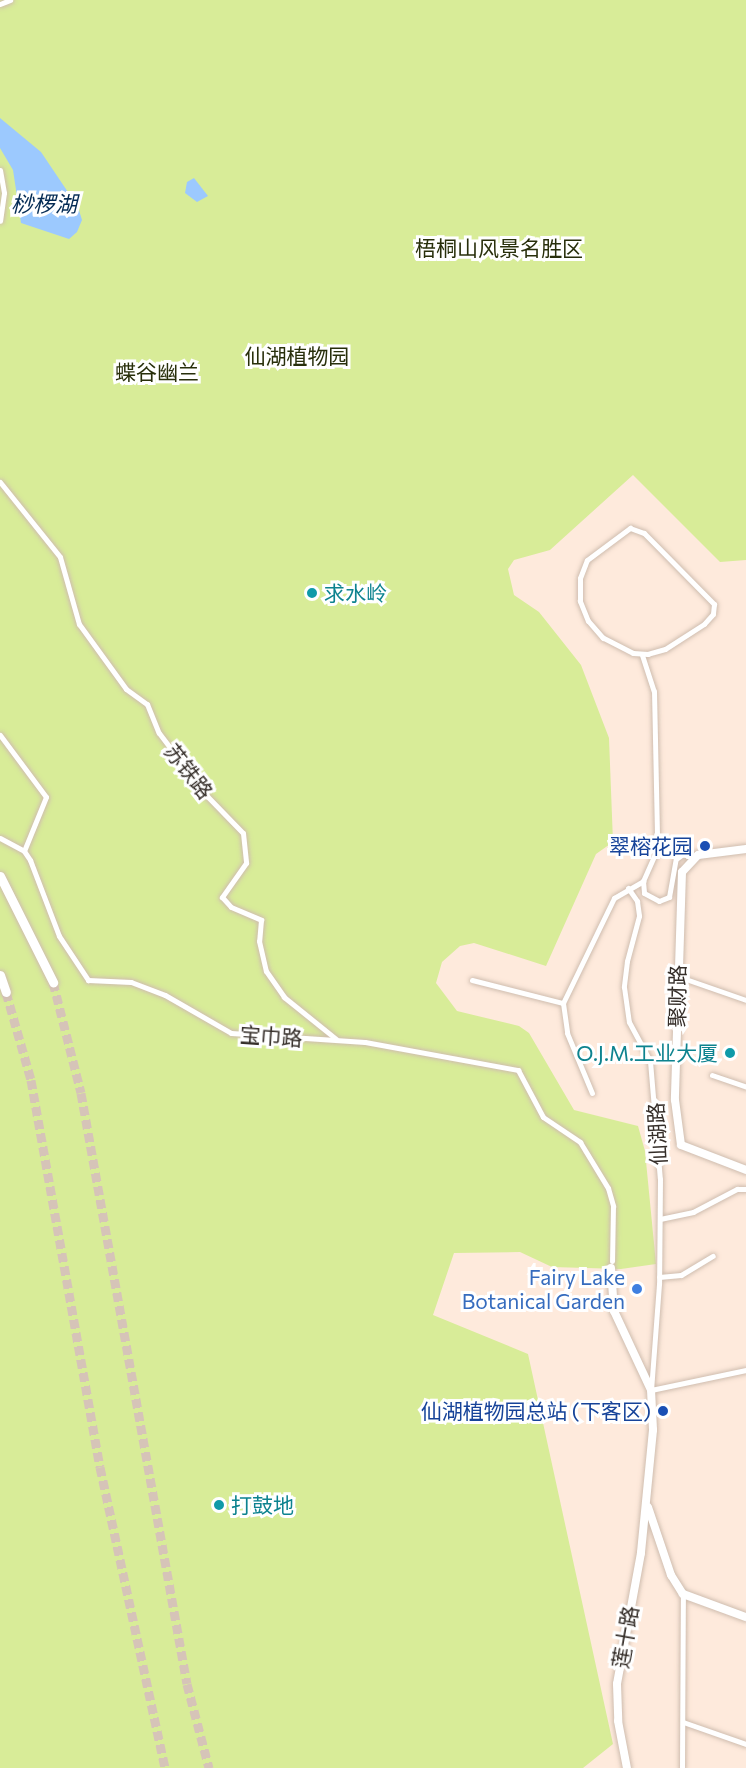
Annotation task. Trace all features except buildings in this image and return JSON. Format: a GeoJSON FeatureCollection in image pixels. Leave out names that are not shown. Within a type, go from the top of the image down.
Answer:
{"type":"FeatureCollection","features":[{"type":"Feature","properties":{"kind":"highway"},"geometry":{"type":"LineString","coordinates":[[0,876],[53,982]]}},
{"type":"Feature","properties":{"kind":"highway"},"geometry":{"type":"LineString","coordinates":[[0,975],[6,992]]}},
{"type":"Feature","properties":{"kind":"street"},"geometry":{"type":"LineString","coordinates":[[0,4],[10,0]]}},
{"type":"Feature","properties":{"kind":"street"},"geometry":{"type":"LineString","coordinates":[[0,170],[3,193],[0,221]]}},
{"type":"Feature","properties":{"kind":"street","name":"苏铁路"},"geometry":{"type":"LineString","coordinates":[[0,482],[60,557],[79,624],[126,688],[147,704],[159,733],[206,795],[243,833],[246,863],[222,897],[231,907],[261,920],[259,941],[266,970],[284,997],[338,1040]]}},
{"type":"Feature","properties":{"kind":"street"},"geometry":{"type":"LineString","coordinates":[[592,1093],[567,1033],[563,1003],[597,925],[614,898],[643,881],[655,854],[657,834],[654,691],[642,655],[603,638],[588,621],[580,601],[580,578],[587,560],[630,528],[644,533],[714,604],[704,624],[665,649],[642,655]]}},
{"type":"Feature","properties":{"kind":"street"},"geometry":{"type":"LineString","coordinates":[[0,735],[46,797],[24,851],[0,838]]}},
{"type":"Feature","properties":{"kind":"street"},"geometry":{"type":"LineString","coordinates":[[643,881],[648,897],[665,900],[672,890],[676,859],[683,854],[695,856],[746,849]]}},
{"type":"Feature","properties":{"kind":"street","name":"宝巾路"},"geometry":{"type":"LineString","coordinates":[[24,851],[59,936],[88,980],[131,982],[165,994],[231,1033],[338,1040],[468,1058],[518,1070],[543,1117],[580,1142],[608,1188],[613,1206],[612,1265]]}},
{"type":"Feature","properties":{"kind":"street","name":"聚财路"},"geometry":{"type":"LineString","coordinates":[[695,856],[682,872],[677,976],[675,1100],[679,1142],[686,1149],[746,1170]]}},
{"type":"Feature","properties":{"kind":"street","name":"仙湖路"},"geometry":{"type":"LineString","coordinates":[[628,888],[637,901],[639,916],[627,961],[624,987],[629,1022],[650,1061],[656,1098],[660,1219],[659,1277],[651,1390],[652,1452],[647,1506],[671,1575],[683,1594]]}},
{"type":"Feature","properties":{"kind":"street"},"geometry":{"type":"LineString","coordinates":[[677,976],[746,1000]]}},
{"type":"Feature","properties":{"kind":"street"},"geometry":{"type":"LineString","coordinates":[[472,980],[563,1003]]}},
{"type":"Feature","properties":{"kind":"street"},"geometry":{"type":"LineString","coordinates":[[712,1075],[746,1087]]}},
{"type":"Feature","properties":{"kind":"street"},"geometry":{"type":"LineString","coordinates":[[660,1219],[693,1212],[737,1189],[746,1189]]}},
{"type":"Feature","properties":{"kind":"street"},"geometry":{"type":"LineString","coordinates":[[659,1277],[681,1275],[713,1257]]}},
{"type":"Feature","properties":{"kind":"street","name":"仙湖路"},"geometry":{"type":"LineString","coordinates":[[612,1265],[614,1311],[651,1390]]}},
{"type":"Feature","properties":{"kind":"street"},"geometry":{"type":"LineString","coordinates":[[651,1390],[746,1370]]}},
{"type":"Feature","properties":{"kind":"street","name":"莲十路"},"geometry":{"type":"LineString","coordinates":[[627,1768],[618,1721],[617,1684],[647,1506]]}},
{"type":"Feature","properties":{"kind":"street"},"geometry":{"type":"LineString","coordinates":[[682,1768],[683,1594],[746,1617]]}},
{"type":"Feature","properties":{"kind":"street"},"geometry":{"type":"LineString","coordinates":[[683,1722],[746,1744]]}},
{"type":"Feature","properties":{"kind":"green space","name":"仙湖植物园"},"geometry":{"type":"Polygon","coordinates":[[[0,0],[746,0],[746,560],[720,562],[633,475],[550,550],[514,560],[508,569],[514,595],[539,612],[581,665],[609,738],[613,842],[596,854],[546,966],[474,943],[460,946],[442,962],[436,983],[457,1011],[519,1026],[529,1033],[574,1110],[638,1126],[645,1151],[656,1264],[621,1269],[552,1267],[520,1252],[454,1253],[433,1315],[528,1354],[613,1744],[583,1768],[0,1768],[0,0]]]}},
{"type":"Feature","properties":{"kind":"water","name":"桫椤湖"},"geometry":{"type":"Polygon","coordinates":[[[0,118],[41,152],[78,207],[82,220],[77,232],[69,239],[21,223],[13,170],[0,148],[0,118]]]}},
{"type":"Feature","properties":{"kind":"water"},"geometry":{"type":"Polygon","coordinates":[[[194,178],[208,196],[197,202],[185,193],[187,182],[194,178]]]}},
{"type":"Feature","properties":{"kind":"tunnel"},"geometry":{"type":"LineString","coordinates":[[53,982],[81,1093],[187,1684],[209,1768]]}},
{"type":"Feature","properties":{"kind":"tunnel"},"geometry":{"type":"LineString","coordinates":[[6,992],[31,1080],[100,1467],[165,1768]]}},
{"type":"Feature","properties":{"kind":"place","name":"求水岭"},"geometry":{"type":"Point","coordinates":[312,593]}},
{"type":"Feature","properties":{"kind":"place","name":"翠榕花园"},"geometry":{"type":"Point","coordinates":[705,846]}},
{"type":"Feature","properties":{"kind":"place","name":"O.J.M.工业大厦"},"geometry":{"type":"Point","coordinates":[730,1053]}},
{"type":"Feature","properties":{"kind":"place","name":"Fairy Lake Botanical Garden"},"geometry":{"type":"Point","coordinates":[637,1289]}},
{"type":"Feature","properties":{"kind":"place","name":"仙湖植物园总站 (下客区)"},"geometry":{"type":"Point","coordinates":[663,1411]}},
{"type":"Feature","properties":{"kind":"place","name":"打鼓地"},"geometry":{"type":"Point","coordinates":[219,1505]}},
{"type":"Feature","properties":{"kind":"park label","name":"梧桐山风景名胜区"},"geometry":{"type":"Point","coordinates":[499,248]}},
{"type":"Feature","properties":{"kind":"park label","name":"蝶谷幽兰"},"geometry":{"type":"Point","coordinates":[157,372]}}]}
